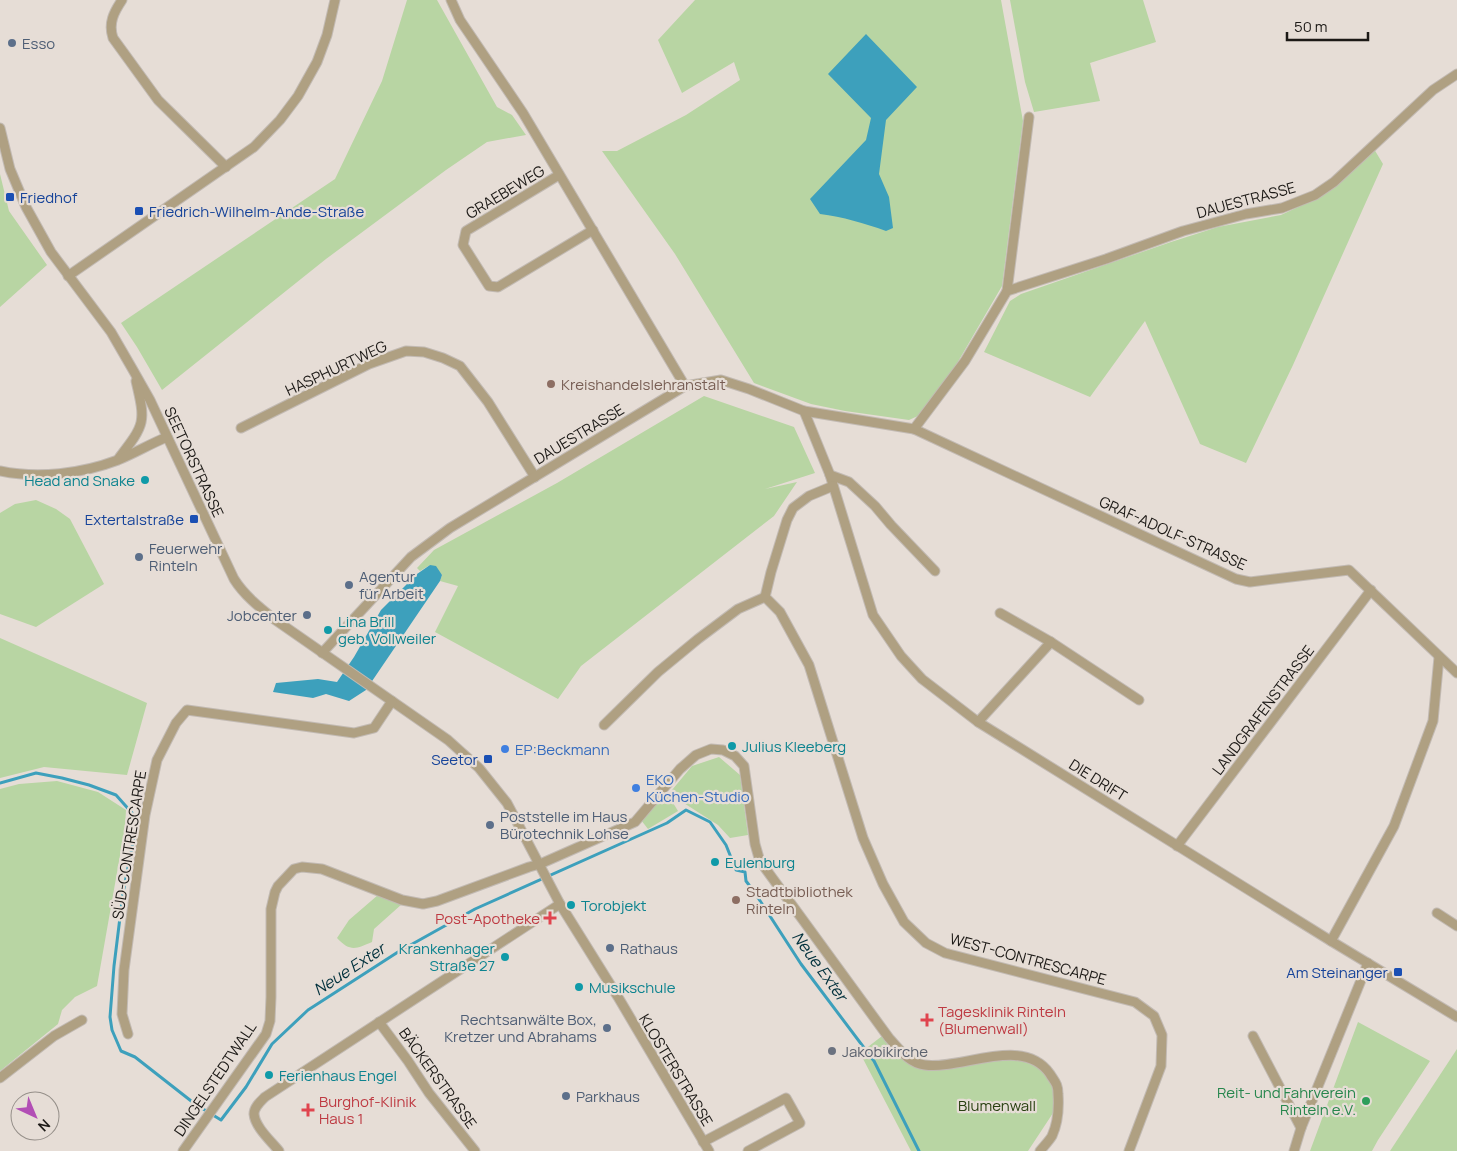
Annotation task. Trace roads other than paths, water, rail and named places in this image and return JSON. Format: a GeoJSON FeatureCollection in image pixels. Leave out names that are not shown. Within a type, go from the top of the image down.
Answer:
{"type":"FeatureCollection","features":[{"type":"Feature","properties":{"kind":"street"},"geometry":{"type":"LineString","coordinates":[[122,0],[111,18],[110,30],[113,38],[158,100],[226,167]]}},
{"type":"Feature","properties":{"kind":"street"},"geometry":{"type":"LineString","coordinates":[[68,276],[254,147],[280,120],[298,96],[317,62],[327,35],[335,0]]}},
{"type":"Feature","properties":{"kind":"street","name":"GRAEBEWEG"},"geometry":{"type":"LineString","coordinates":[[451,0],[460,20],[523,113],[685,386]]}},
{"type":"Feature","properties":{"kind":"street","name":"DAUESTRASSE"},"geometry":{"type":"LineString","coordinates":[[1007,291],[1106,259],[1183,231],[1246,214],[1282,208],[1315,195],[1334,182],[1433,90],[1457,74]]}},
{"type":"Feature","properties":{"kind":"street"},"geometry":{"type":"LineString","coordinates":[[914,429],[966,360],[1007,291],[1029,117]]}},
{"type":"Feature","properties":{"kind":"street","name":"SEETORSTRASSE"},"geometry":{"type":"LineString","coordinates":[[0,128],[10,168],[26,208],[51,252],[111,332],[150,400],[239,587],[274,619],[448,740],[479,768],[507,803],[549,883]]}},
{"type":"Feature","properties":{"kind":"street","name":"GRAEBEWEG"},"geometry":{"type":"LineString","coordinates":[[560,175],[466,231],[463,245],[471,259],[489,286],[498,287],[593,230]]}},
{"type":"Feature","properties":{"kind":"street","name":"HASPHURTWEG"},"geometry":{"type":"LineString","coordinates":[[241,428],[369,364],[406,351],[424,352],[460,366],[488,402],[535,477]]}},
{"type":"Feature","properties":{"kind":"street"},"geometry":{"type":"LineString","coordinates":[[117,460],[137,434],[141,425],[143,411],[133,370]]}},
{"type":"Feature","properties":{"kind":"street","name":"DAUESTRASSE"},"geometry":{"type":"LineString","coordinates":[[322,653],[411,557],[450,528],[685,386],[721,380],[749,389],[804,412],[914,429]]}},
{"type":"Feature","properties":{"kind":"street","name":"DIE DRIFT"},"geometry":{"type":"LineString","coordinates":[[804,412],[830,475],[873,615],[901,656],[922,679],[978,722],[1457,1017]]}},
{"type":"Feature","properties":{"kind":"street","name":"GRAF-ADOLF-STRASSE"},"geometry":{"type":"LineString","coordinates":[[914,429],[1236,579],[1250,582],[1349,570],[1457,674]]}},
{"type":"Feature","properties":{"kind":"street"},"geometry":{"type":"LineString","coordinates":[[0,471],[17,475],[64,474],[117,460],[167,437]]}},
{"type":"Feature","properties":{"kind":"street"},"geometry":{"type":"LineString","coordinates":[[830,475],[849,482],[876,506],[890,525],[935,571]]}},
{"type":"Feature","properties":{"kind":"street"},"geometry":{"type":"LineString","coordinates":[[604,725],[658,672],[698,639],[738,609],[765,597],[787,520],[793,508],[809,496],[833,486]]}},
{"type":"Feature","properties":{"kind":"street","name":"LANDGRAFENSTRASSE"},"geometry":{"type":"LineString","coordinates":[[1177,846],[1371,590]]}},
{"type":"Feature","properties":{"kind":"street","name":"WEST-CONTRESCARPE"},"geometry":{"type":"LineString","coordinates":[[765,597],[780,612],[809,665],[863,838],[883,884],[904,922],[926,944],[945,953],[1135,1002],[1154,1016],[1162,1035],[1161,1066],[1128,1151]]}},
{"type":"Feature","properties":{"kind":"street"},"geometry":{"type":"LineString","coordinates":[[1000,613],[1051,642],[1139,700]]}},
{"type":"Feature","properties":{"kind":"street"},"geometry":{"type":"LineString","coordinates":[[978,722],[1051,642]]}},
{"type":"Feature","properties":{"kind":"street"},"geometry":{"type":"LineString","coordinates":[[1331,941],[1394,826],[1433,721],[1440,657]]}},
{"type":"Feature","properties":{"kind":"street","name":"SÜD-CONTRESCARPE"},"geometry":{"type":"LineString","coordinates":[[128,1034],[122,1014],[124,970],[145,815],[157,760],[176,723],[187,710],[354,733],[374,728],[392,701]]}},
{"type":"Feature","properties":{"kind":"street","name":"DINGELSTEDTWALL"},"geometry":{"type":"LineString","coordinates":[[183,1151],[266,1034],[270,1021],[271,997],[271,909],[278,886],[294,870],[302,867],[322,869],[402,900],[422,904],[437,902],[540,864],[635,822],[680,769],[696,755],[711,749],[722,750],[735,756],[744,766],[755,844],[759,858],[889,1038],[909,1059],[924,1065],[941,1066],[991,1056],[1019,1056],[1034,1060],[1047,1070],[1058,1086],[1059,1112],[1052,1135],[1040,1151]]}},
{"type":"Feature","properties":{"kind":"street","name":"KLOSTERSTRASSE"},"geometry":{"type":"LineString","coordinates":[[549,883],[708,1151]]}},
{"type":"Feature","properties":{"kind":"street"},"geometry":{"type":"LineString","coordinates":[[279,1151],[259,1126],[254,1113],[257,1105],[265,1097],[560,904]]}},
{"type":"Feature","properties":{"kind":"street"},"geometry":{"type":"LineString","coordinates":[[1437,913],[1457,926]]}},
{"type":"Feature","properties":{"kind":"street"},"geometry":{"type":"LineString","coordinates":[[1294,1151],[1368,963]]}},
{"type":"Feature","properties":{"kind":"street"},"geometry":{"type":"LineString","coordinates":[[0,1078],[54,1036],[82,1020]]}},
{"type":"Feature","properties":{"kind":"street","name":"BÄCKERSTRASSE"},"geometry":{"type":"LineString","coordinates":[[379,1022],[475,1151]]}},
{"type":"Feature","properties":{"kind":"street"},"geometry":{"type":"LineString","coordinates":[[1253,1036],[1302,1128]]}},
{"type":"Feature","properties":{"kind":"street","name":"KLOSTERSTRASSE"},"geometry":{"type":"LineString","coordinates":[[703,1142],[786,1098],[800,1123],[748,1151]]}},
{"type":"Feature","properties":{"kind":"water"},"geometry":{"type":"Polygon","coordinates":[[[866,34],[917,87],[886,120],[879,174],[889,197],[893,228],[886,231],[870,225],[820,214],[810,199],[866,140],[871,118],[828,74],[866,34]]]}},
{"type":"Feature","properties":{"kind":"water"},"geometry":{"type":"Polygon","coordinates":[[[430,565],[436,566],[442,575],[440,581],[366,690],[349,701],[326,694],[313,698],[273,692],[276,683],[318,679],[337,682],[381,610],[417,574],[430,565]]]}},
{"type":"Feature","properties":{"kind":"waterway","name":"Neue Exter"},"geometry":{"type":"LineString","coordinates":[[0,783],[36,773],[62,778],[116,795],[132,813],[134,837],[123,893],[114,966],[110,1017],[112,1030],[121,1051],[135,1057],[195,1104],[221,1120],[246,1087],[272,1044],[308,1010],[398,952],[475,909],[667,823],[686,810],[710,822],[726,845],[736,870],[745,872],[746,881],[801,964],[874,1061],[919,1151]]}},
{"type":"Feature","properties":{"kind":"place","name":"Esso"},"geometry":{"type":"Point","coordinates":[12,43]}},
{"type":"Feature","properties":{"kind":"place","name":"Friedhof"},"geometry":{"type":"Point","coordinates":[10,197]}},
{"type":"Feature","properties":{"kind":"place","name":"Friedrich-Wilhelm-Ande-Straße"},"geometry":{"type":"Point","coordinates":[139,211]}},
{"type":"Feature","properties":{"kind":"place","name":"Kreishandelslehranstalt"},"geometry":{"type":"Point","coordinates":[551,384]}},
{"type":"Feature","properties":{"kind":"place","name":"Head and Snake"},"geometry":{"type":"Point","coordinates":[145,480]}},
{"type":"Feature","properties":{"kind":"place","name":"Extertalstraße"},"geometry":{"type":"Point","coordinates":[194,519]}},
{"type":"Feature","properties":{"kind":"place","name":"Feuerwehr Rinteln"},"geometry":{"type":"Point","coordinates":[139,557]}},
{"type":"Feature","properties":{"kind":"place","name":"Agentur für Arbeit"},"geometry":{"type":"Point","coordinates":[349,585]}},
{"type":"Feature","properties":{"kind":"place","name":"Jobcenter"},"geometry":{"type":"Point","coordinates":[307,615]}},
{"type":"Feature","properties":{"kind":"place","name":"Lina Brill geb. Vollweiler"},"geometry":{"type":"Point","coordinates":[328,630]}},
{"type":"Feature","properties":{"kind":"place","name":"Julius Kleeberg"},"geometry":{"type":"Point","coordinates":[732,746]}},
{"type":"Feature","properties":{"kind":"place","name":"EP:Beckmann"},"geometry":{"type":"Point","coordinates":[505,749]}},
{"type":"Feature","properties":{"kind":"place","name":"Seetor"},"geometry":{"type":"Point","coordinates":[488,759]}},
{"type":"Feature","properties":{"kind":"place","name":"EKO Küchen-Studio"},"geometry":{"type":"Point","coordinates":[636,788]}},
{"type":"Feature","properties":{"kind":"place","name":"Poststelle im Haus Bürotechnik Lohse"},"geometry":{"type":"Point","coordinates":[490,825]}},
{"type":"Feature","properties":{"kind":"place","name":"Eulenburg"},"geometry":{"type":"Point","coordinates":[715,862]}},
{"type":"Feature","properties":{"kind":"place","name":"Stadtbibliothek Rinteln"},"geometry":{"type":"Point","coordinates":[736,900]}},
{"type":"Feature","properties":{"kind":"place","name":"Torobjekt"},"geometry":{"type":"Point","coordinates":[571,905]}},
{"type":"Feature","properties":{"kind":"place","name":"Post-Apotheke"},"geometry":{"type":"Point","coordinates":[550,918]}},
{"type":"Feature","properties":{"kind":"place","name":"Rathaus"},"geometry":{"type":"Point","coordinates":[610,948]}},
{"type":"Feature","properties":{"kind":"place","name":"Krankenhager Straße 27"},"geometry":{"type":"Point","coordinates":[505,957]}},
{"type":"Feature","properties":{"kind":"place","name":"Am Steinanger"},"geometry":{"type":"Point","coordinates":[1398,972]}},
{"type":"Feature","properties":{"kind":"place","name":"Musikschule"},"geometry":{"type":"Point","coordinates":[579,987]}},
{"type":"Feature","properties":{"kind":"place","name":"Tagesklinik Rinteln (Blumenwall)"},"geometry":{"type":"Point","coordinates":[927,1020]}},
{"type":"Feature","properties":{"kind":"place","name":"Rechtsanwälte Box, Kretzer und Abrahams"},"geometry":{"type":"Point","coordinates":[607,1028]}},
{"type":"Feature","properties":{"kind":"place","name":"Jakobikirche"},"geometry":{"type":"Point","coordinates":[832,1051]}},
{"type":"Feature","properties":{"kind":"place","name":"Ferienhaus Engel"},"geometry":{"type":"Point","coordinates":[269,1075]}},
{"type":"Feature","properties":{"kind":"place","name":"Parkhaus"},"geometry":{"type":"Point","coordinates":[566,1096]}},
{"type":"Feature","properties":{"kind":"place","name":"Reit- und Fahrverein Rinteln e.V."},"geometry":{"type":"Point","coordinates":[1366,1101]}},
{"type":"Feature","properties":{"kind":"place","name":"Burghof-Klinik Haus 1"},"geometry":{"type":"Point","coordinates":[308,1110]}},
{"type":"Feature","properties":{"kind":"park label","name":"Blumenwall"},"geometry":{"type":"Point","coordinates":[997,1105]}}]}
